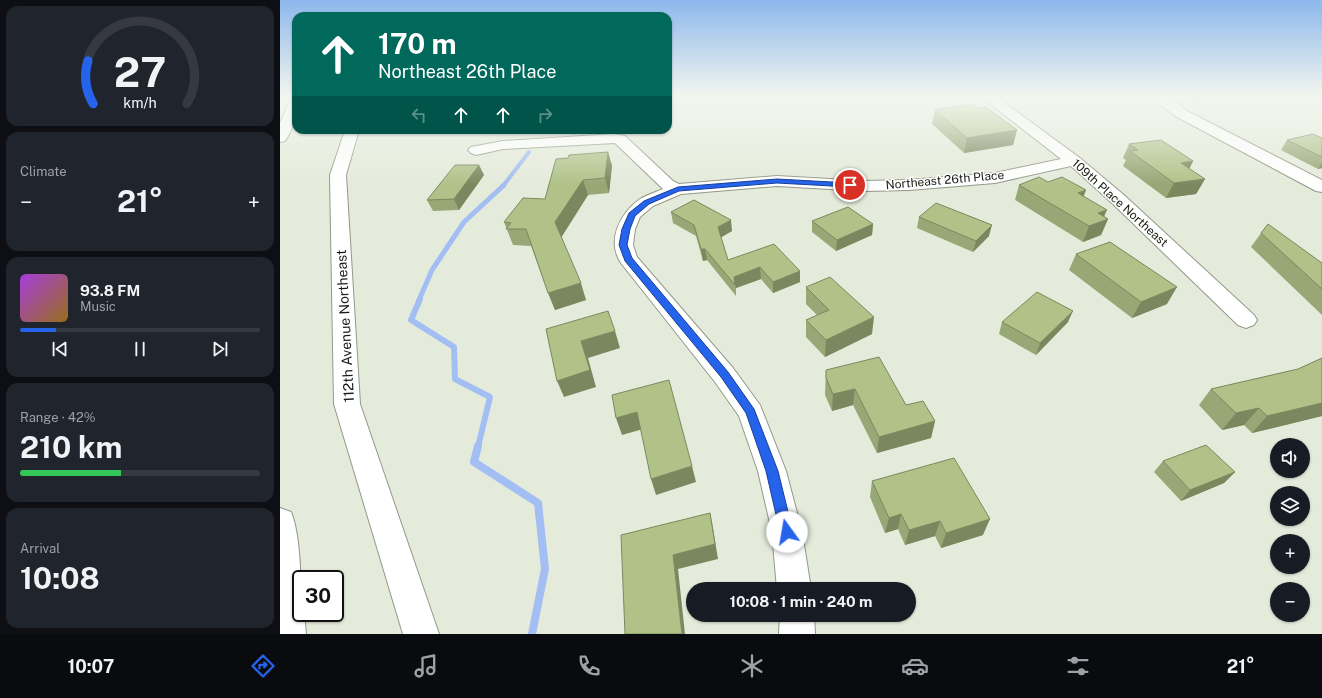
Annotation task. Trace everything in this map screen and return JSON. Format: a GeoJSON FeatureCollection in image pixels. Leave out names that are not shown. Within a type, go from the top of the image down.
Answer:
{"type":"FeatureCollection","features":[{"type":"Feature","properties":{"kind":"main road"},"geometry":{"type":"LineString","coordinates":[[280,138],[286,126]]}},
{"type":"Feature","properties":{"kind":"main road"},"geometry":{"type":"LineString","coordinates":[[280,143],[291,126]]}},
{"type":"Feature","properties":{"kind":"main road","name":"109th Place Northeast"},"geometry":{"type":"LineString","coordinates":[[1026,126],[1074,161],[1119,200],[1246,320]]}},
{"type":"Feature","properties":{"kind":"main road"},"geometry":{"type":"LineString","coordinates":[[1204,126],[1322,187]]}},
{"type":"Feature","properties":{"kind":"main road","name":"112th Avenue Northeast"},"geometry":{"type":"LineString","coordinates":[[351,134],[338,175],[347,404],[421,634]]}},
{"type":"Feature","properties":{"kind":"main road"},"geometry":{"type":"LineString","coordinates":[[476,150],[504,145],[614,138],[620,140],[667,185],[678,189]]}},
{"type":"Feature","properties":{"kind":"main road","name":"Northeast 26th Place"},"geometry":{"type":"LineString","coordinates":[[793,582],[787,532],[772,471],[751,412],[724,375],[628,259],[623,245],[626,229],[632,215],[647,202],[678,189],[777,181],[865,186],[909,185],[995,178],[1074,161]]}},
{"type":"Feature","properties":{"kind":"main road"},"geometry":{"type":"LineString","coordinates":[[280,522],[288,634]]}},
{"type":"Feature","properties":{"kind":"main road"},"geometry":{"type":"LineString","coordinates":[[797,622],[797,634]]}},
{"type":"Feature","properties":{"kind":"building"},"geometry":{"type":"Polygon","coordinates":[[[953,126],[1011,126],[1017,130],[967,138],[953,126]]]}},
{"type":"Feature","properties":{"kind":"building"},"geometry":{"type":"Polygon","coordinates":[[[1313,134],[1322,138],[1322,157],[1287,140],[1313,134]]]}},
{"type":"Feature","properties":{"kind":"building"},"geometry":{"type":"Polygon","coordinates":[[[1161,140],[1193,161],[1181,163],[1205,179],[1174,183],[1130,151],[1138,150],[1129,144],[1161,140]]]}},
{"type":"Feature","properties":{"kind":"building"},"geometry":{"type":"Polygon","coordinates":[[[608,152],[605,178],[583,180],[555,222],[581,283],[548,293],[526,229],[506,229],[511,223],[504,222],[523,198],[545,199],[556,159],[568,158],[569,155],[608,152]]]}},
{"type":"Feature","properties":{"kind":"building"},"geometry":{"type":"Polygon","coordinates":[[[455,165],[479,165],[454,199],[427,200],[455,165]]]}},
{"type":"Feature","properties":{"kind":"building"},"geometry":{"type":"Polygon","coordinates":[[[1039,177],[1048,182],[1062,177],[1086,190],[1078,193],[1107,210],[1098,213],[1108,219],[1089,226],[1019,185],[1039,177]]]}},
{"type":"Feature","properties":{"kind":"building"},"geometry":{"type":"Polygon","coordinates":[[[694,200],[731,220],[718,227],[728,260],[774,244],[800,271],[773,282],[760,267],[734,277],[735,285],[705,249],[701,249],[694,225],[671,212],[694,200]]]}},
{"type":"Feature","properties":{"kind":"building"},"geometry":{"type":"Polygon","coordinates":[[[936,203],[992,225],[976,241],[919,217],[936,203]]]}},
{"type":"Feature","properties":{"kind":"building"},"geometry":{"type":"Polygon","coordinates":[[[848,207],[873,224],[837,240],[812,221],[848,207]]]}},
{"type":"Feature","properties":{"kind":"building"},"geometry":{"type":"Polygon","coordinates":[[[1268,224],[1322,263],[1322,289],[1261,233],[1268,224]]]}},
{"type":"Feature","properties":{"kind":"building"},"geometry":{"type":"Polygon","coordinates":[[[1110,242],[1177,287],[1141,302],[1076,254],[1110,242]]]}},
{"type":"Feature","properties":{"kind":"building"},"geometry":{"type":"Polygon","coordinates":[[[830,277],[874,317],[826,340],[806,320],[829,310],[806,287],[830,277]]]}},
{"type":"Feature","properties":{"kind":"building"},"geometry":{"type":"Polygon","coordinates":[[[1037,292],[1073,311],[1040,343],[1002,322],[1037,292]]]}},
{"type":"Feature","properties":{"kind":"building"},"geometry":{"type":"Polygon","coordinates":[[[608,311],[615,331],[581,341],[590,370],[557,381],[546,329],[608,311]]]}},
{"type":"Feature","properties":{"kind":"building"},"geometry":{"type":"Polygon","coordinates":[[[879,357],[906,405],[923,401],[935,421],[879,437],[855,389],[833,394],[826,378],[826,370],[879,357]]]}},
{"type":"Feature","properties":{"kind":"building"},"geometry":{"type":"Polygon","coordinates":[[[1322,358],[1322,403],[1267,416],[1259,408],[1236,413],[1211,389],[1298,369],[1322,358]]]}},
{"type":"Feature","properties":{"kind":"building"},"geometry":{"type":"Polygon","coordinates":[[[669,380],[692,466],[651,479],[637,412],[616,418],[612,395],[669,380]]]}},
{"type":"Feature","properties":{"kind":"building"},"geometry":{"type":"Polygon","coordinates":[[[1206,445],[1235,472],[1190,490],[1163,461],[1206,445]]]}},
{"type":"Feature","properties":{"kind":"building"},"geometry":{"type":"Polygon","coordinates":[[[954,458],[990,519],[946,533],[940,521],[909,530],[901,514],[889,518],[872,481],[954,458]]]}},
{"type":"Feature","properties":{"kind":"building"},"geometry":{"type":"Polygon","coordinates":[[[710,513],[715,544],[673,555],[682,634],[625,634],[621,535],[710,513]]]}},
{"type":"Feature","properties":{"kind":"waterway"},"geometry":{"type":"LineString","coordinates":[[503,186],[529,152]]}},
{"type":"Feature","properties":{"kind":"waterway"},"geometry":{"type":"LineString","coordinates":[[419,300],[432,270],[464,222],[503,186]]}},
{"type":"Feature","properties":{"kind":"waterway"},"geometry":{"type":"LineString","coordinates":[[420,299],[411,320],[454,347],[455,379],[490,397],[478,447]]}},
{"type":"Feature","properties":{"kind":"waterway"},"geometry":{"type":"LineString","coordinates":[[478,446],[474,462],[538,503],[545,569],[532,634]]}},
{"type":"Feature","properties":{"kind":"route"},"geometry":{"type":"LineString","coordinates":[[787,532],[772,471],[751,412],[724,375],[628,259],[623,245],[626,229],[632,215],[647,202],[678,189],[777,181],[850,185]]}}]}
